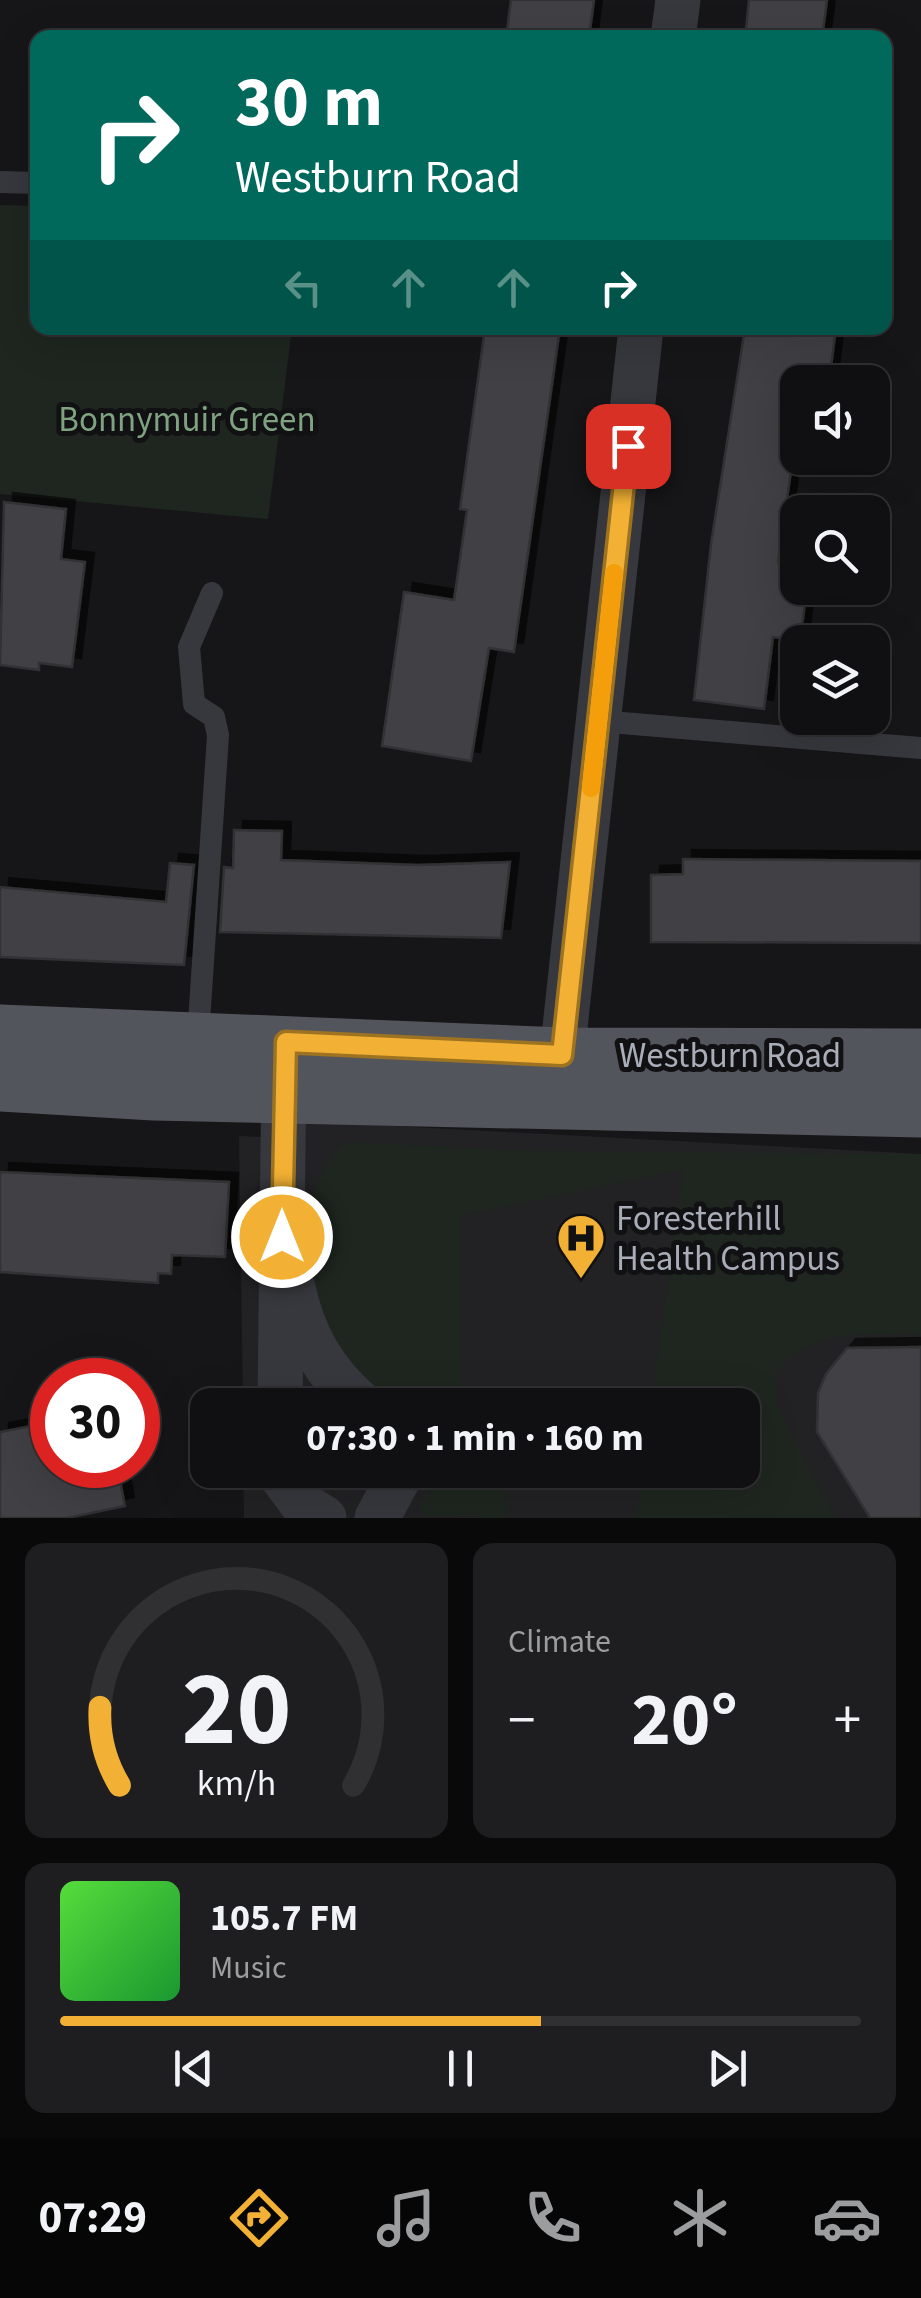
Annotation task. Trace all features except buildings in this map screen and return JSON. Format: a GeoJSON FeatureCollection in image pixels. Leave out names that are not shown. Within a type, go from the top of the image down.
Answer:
{"type":"FeatureCollection","features":[{"type":"Feature","properties":{"kind":"main road","name":"Westburn Road"},"geometry":{"type":"LineString","coordinates":[[0,1032],[198,1037],[284,1069],[921,1110]]}},
{"type":"Feature","properties":{"kind":"main road","name":"Westburn Road"},"geometry":{"type":"LineString","coordinates":[[0,1084],[562,1055],[921,1056]]}},
{"type":"Feature","properties":{"kind":"street"},"geometry":{"type":"LineString","coordinates":[[674,30],[678,0]]}},
{"type":"Feature","properties":{"kind":"street"},"geometry":{"type":"LineString","coordinates":[[562,1055],[640,335]]}},
{"type":"Feature","properties":{"kind":"street"},"geometry":{"type":"LineString","coordinates":[[280,1388],[284,1069]]}},
{"type":"Feature","properties":{"kind":"street"},"geometry":{"type":"LineString","coordinates":[[282,1237],[298,1315],[320,1361],[346,1388]]}},
{"type":"Feature","properties":{"kind":"street"},"geometry":{"type":"LineString","coordinates":[[281,1488],[324,1518]]}},
{"type":"Feature","properties":{"kind":"lane"},"geometry":{"type":"LineString","coordinates":[[0,182],[30,183]]}},
{"type":"Feature","properties":{"kind":"lane"},"geometry":{"type":"LineString","coordinates":[[198,1037],[218,735],[214,717],[194,704],[188,647],[212,594]]}},
{"type":"Feature","properties":{"kind":"lane"},"geometry":{"type":"LineString","coordinates":[[598,722],[921,748]]}},
{"type":"Feature","properties":{"kind":"shaded area","name":"Foresterhill Health Campus"},"geometry":{"type":"Polygon","coordinates":[[[282,1120],[921,1154],[921,1518],[244,1518],[243,1488],[760,1488],[760,1388],[243,1388],[239,1136],[281,1138],[282,1120]]]}},
{"type":"Feature","properties":{"kind":"green space","name":"Bonnymuir Green"},"geometry":{"type":"Polygon","coordinates":[[[0,205],[30,206],[30,335],[291,335],[268,519],[0,494],[0,205]]]}},
{"type":"Feature","properties":{"kind":"green space"},"geometry":{"type":"Polygon","coordinates":[[[346,1142],[538,1151],[921,1154],[921,1335],[860,1335],[823,1341],[790,1359],[775,1375],[776,1405],[836,1518],[636,1518],[640,1488],[760,1488],[760,1388],[653,1388],[683,1170],[461,1216],[460,1384],[467,1388],[374,1388],[355,1370],[314,1315],[297,1243],[311,1243],[316,1188],[335,1153],[346,1142]]]}},
{"type":"Feature","properties":{"kind":"green space"},"geometry":{"type":"Polygon","coordinates":[[[431,1488],[506,1488],[507,1518],[424,1515],[420,1505],[431,1488]]]}},
{"type":"Feature","properties":{"kind":"slow traffic"},"geometry":{"type":"LineString","coordinates":[[591,788],[614,573]]}},
{"type":"Feature","properties":{"kind":"place","name":"Foresterhill Health Campus"},"geometry":{"type":"Point","coordinates":[581,1280]}},
{"type":"Feature","properties":{"kind":"route"},"geometry":{"type":"LineString","coordinates":[[282,1237],[286,1042],[562,1055],[628,446]]}}]}
